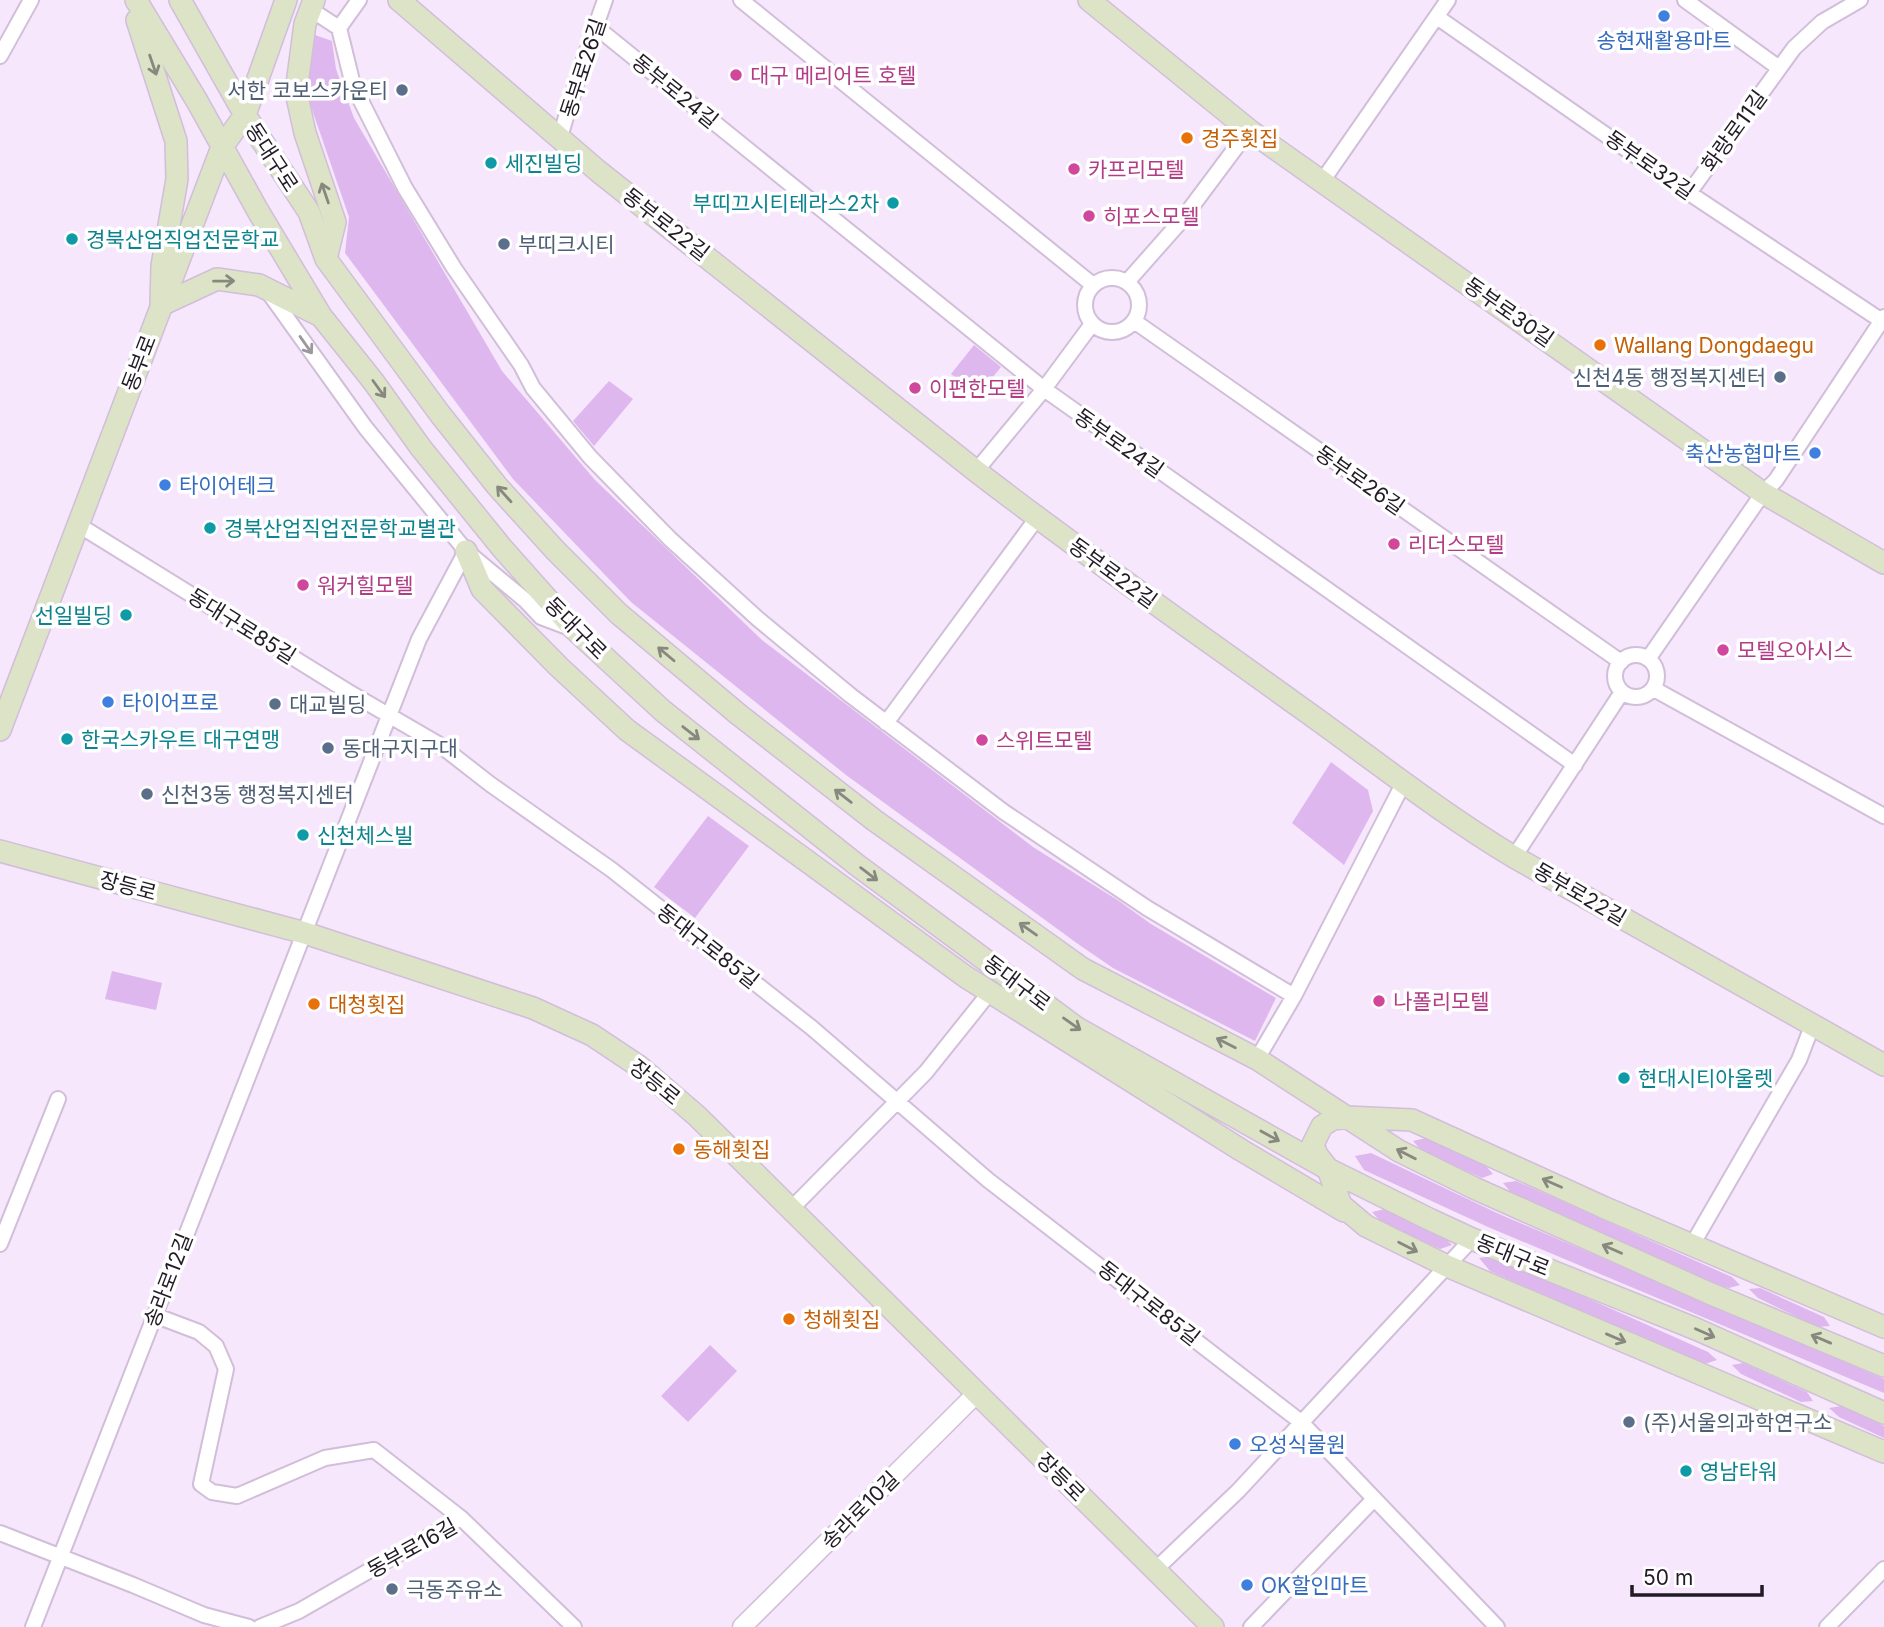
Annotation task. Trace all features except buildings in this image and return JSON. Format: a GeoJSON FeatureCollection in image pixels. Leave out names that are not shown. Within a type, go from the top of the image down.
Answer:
{"type":"FeatureCollection","features":[{"type":"Feature","properties":{"kind":"main road","name":"동대구로"},"geometry":{"type":"LineString","coordinates":[[133,0],[197,101],[258,211],[321,316],[429,458],[502,548],[574,629],[663,711],[857,865],[1077,1028],[1328,1169],[1472,1239],[1696,1329],[1884,1413]]}},
{"type":"Feature","properties":{"kind":"main road"},"geometry":{"type":"LineString","coordinates":[[133,0],[176,141],[177,179],[162,266],[161,305],[217,279],[248,282],[321,316]]}},
{"type":"Feature","properties":{"kind":"main road","name":"동대구로"},"geometry":{"type":"LineString","coordinates":[[180,0],[245,114],[309,212],[326,259],[440,414],[497,486],[555,550],[619,614],[738,715],[874,820],[1083,969],[1257,1059],[1399,1151],[1474,1188],[1709,1293],[1884,1366]]}},
{"type":"Feature","properties":{"kind":"main road","name":"동부로"},"geometry":{"type":"LineString","coordinates":[[0,730],[222,147],[245,114],[286,0]]}},
{"type":"Feature","properties":{"kind":"main road","name":"동부로22길"},"geometry":{"type":"LineString","coordinates":[[399,0],[598,171],[976,471],[1037,518],[1404,782],[1488,842],[1884,1065]]}},
{"type":"Feature","properties":{"kind":"main road","name":"동부로30길"},"geometry":{"type":"LineString","coordinates":[[1089,0],[1249,130],[1763,493],[1884,563]]}},
{"type":"Feature","properties":{"kind":"main road"},"geometry":{"type":"LineString","coordinates":[[313,3],[305,24],[296,92],[305,133],[335,222],[326,259]]}},
{"type":"Feature","properties":{"kind":"main road"},"geometry":{"type":"LineString","coordinates":[[466,551],[482,589],[559,667],[627,730],[990,992],[1230,1143],[1330,1201],[1366,1226],[1447,1266],[1884,1452]]}},
{"type":"Feature","properties":{"kind":"main road","name":"장등로"},"geometry":{"type":"LineString","coordinates":[[0,852],[305,933],[533,1008],[592,1035],[640,1067],[697,1116],[1213,1627]]}},
{"type":"Feature","properties":{"kind":"main road"},"geometry":{"type":"LineString","coordinates":[[1366,1226],[1341,1205],[1328,1169],[1312,1144],[1322,1126],[1333,1119],[1347,1117],[1412,1120],[1884,1327]]}},
{"type":"Feature","properties":{"kind":"street"},"geometry":{"type":"LineString","coordinates":[[0,56],[31,0]]}},
{"type":"Feature","properties":{"kind":"street"},"geometry":{"type":"LineString","coordinates":[[339,28],[359,0]]}},
{"type":"Feature","properties":{"kind":"street","name":"동부로26길"},"geometry":{"type":"LineString","coordinates":[[560,137],[605,0]]}},
{"type":"Feature","properties":{"kind":"street"},"geometry":{"type":"LineString","coordinates":[[741,0],[1093,285]]}},
{"type":"Feature","properties":{"kind":"street"},"geometry":{"type":"LineString","coordinates":[[1323,180],[1448,0]]}},
{"type":"Feature","properties":{"kind":"street","name":"화랑로11길"},"geometry":{"type":"LineString","coordinates":[[1685,0],[1779,68]]}},
{"type":"Feature","properties":{"kind":"street","name":"화랑로11길"},"geometry":{"type":"LineString","coordinates":[[1689,193],[1794,48],[1822,22],[1860,0]]}},
{"type":"Feature","properties":{"kind":"street"},"geometry":{"type":"LineString","coordinates":[[313,3],[339,28],[353,85],[405,188],[533,387],[590,457],[670,539],[758,619],[886,723],[1044,840],[1147,908],[1294,996]]}},
{"type":"Feature","properties":{"kind":"street","name":"동부로32길"},"geometry":{"type":"LineString","coordinates":[[1437,17],[1689,193],[1883,319]]}},
{"type":"Feature","properties":{"kind":"street","name":"동부로24길"},"geometry":{"type":"LineString","coordinates":[[596,27],[1044,389],[1575,765]]}},
{"type":"Feature","properties":{"kind":"street"},"geometry":{"type":"LineString","coordinates":[[1127,282],[1181,220],[1249,130]]}},
{"type":"Feature","properties":{"kind":"street"},"geometry":{"type":"LineString","coordinates":[[1109,277],[1127,282],[1138,295],[1139,303],[1134,321],[1123,330],[1115,332],[1107,332],[1092,324],[1084,309],[1084,300],[1093,285],[1109,277]]}},
{"type":"Feature","properties":{"kind":"street"},"geometry":{"type":"LineString","coordinates":[[266,289],[365,428],[466,551],[525,600],[541,617],[574,629]]}},
{"type":"Feature","properties":{"kind":"street"},"geometry":{"type":"LineString","coordinates":[[1648,659],[1763,493],[1776,480],[1883,319]]}},
{"type":"Feature","properties":{"kind":"street","name":"동부로26길"},"geometry":{"type":"LineString","coordinates":[[1134,321],[1621,662]]}},
{"type":"Feature","properties":{"kind":"street"},"geometry":{"type":"LineString","coordinates":[[976,471],[1044,389],[1092,324]]}},
{"type":"Feature","properties":{"kind":"street"},"geometry":{"type":"LineString","coordinates":[[886,723],[1037,518]]}},
{"type":"Feature","properties":{"kind":"street","name":"동대구로85길"},"geometry":{"type":"LineString","coordinates":[[77,524],[440,745],[612,870],[812,1028],[988,1180],[1301,1422],[1374,1499]]}},
{"type":"Feature","properties":{"kind":"street","name":"송라로12길"},"geometry":{"type":"LineString","coordinates":[[33,1627],[388,715],[419,639],[466,551]]}},
{"type":"Feature","properties":{"kind":"street"},"geometry":{"type":"LineString","coordinates":[[1635,655],[1648,659],[1657,669],[1654,689],[1642,697],[1628,696],[1622,692],[1616,679],[1621,662],[1635,655]]}},
{"type":"Feature","properties":{"kind":"street"},"geometry":{"type":"LineString","coordinates":[[1654,689],[1884,816]]}},
{"type":"Feature","properties":{"kind":"street"},"geometry":{"type":"LineString","coordinates":[[1514,857],[1622,692]]}},
{"type":"Feature","properties":{"kind":"street"},"geometry":{"type":"LineString","coordinates":[[1257,1059],[1294,996],[1404,782]]}},
{"type":"Feature","properties":{"kind":"street"},"geometry":{"type":"LineString","coordinates":[[791,1209],[926,1072],[990,992]]}},
{"type":"Feature","properties":{"kind":"street"},"geometry":{"type":"LineString","coordinates":[[1692,1245],[1799,1060],[1812,1026]]}},
{"type":"Feature","properties":{"kind":"street"},"geometry":{"type":"LineString","coordinates":[[0,1244],[58,1099]]}},
{"type":"Feature","properties":{"kind":"street"},"geometry":{"type":"LineString","coordinates":[[1155,1570],[1238,1491],[1472,1239]]}},
{"type":"Feature","properties":{"kind":"street"},"geometry":{"type":"LineString","coordinates":[[154,1315],[199,1332],[216,1346],[226,1368],[201,1484],[212,1492],[237,1496],[325,1458],[374,1450],[461,1518]]}},
{"type":"Feature","properties":{"kind":"street","name":"송라로10길"},"geometry":{"type":"LineString","coordinates":[[742,1627],[977,1393]]}},
{"type":"Feature","properties":{"kind":"street"},"geometry":{"type":"LineString","coordinates":[[1251,1627],[1374,1499],[1497,1627]]}},
{"type":"Feature","properties":{"kind":"street","name":"동부로16길"},"geometry":{"type":"LineString","coordinates":[[260,1627],[310,1605],[461,1518],[574,1627]]}},
{"type":"Feature","properties":{"kind":"street"},"geometry":{"type":"LineString","coordinates":[[0,1533],[204,1615],[249,1627]]}},
{"type":"Feature","properties":{"kind":"street"},"geometry":{"type":"LineString","coordinates":[[1827,1627],[1884,1569]]}},
{"type":"Feature","properties":{"kind":"shaded area"},"geometry":{"type":"Polygon","coordinates":[[[315,35],[332,41],[336,69],[354,118],[502,371],[595,480],[762,640],[1033,847],[1151,924],[1276,998],[1255,1041],[1113,968],[846,775],[631,602],[513,479],[345,253],[349,217],[307,95],[315,35]]]}},
{"type":"Feature","properties":{"kind":"shaded area"},"geometry":{"type":"Polygon","coordinates":[[[974,345],[1001,367],[984,388],[980,386],[974,393],[951,374],[974,345]]]}},
{"type":"Feature","properties":{"kind":"shaded area"},"geometry":{"type":"Polygon","coordinates":[[[609,381],[633,399],[594,446],[573,421],[609,381]]]}},
{"type":"Feature","properties":{"kind":"shaded area"},"geometry":{"type":"Polygon","coordinates":[[[1331,762],[1368,790],[1373,811],[1344,865],[1292,823],[1331,762]]]}},
{"type":"Feature","properties":{"kind":"shaded area"},"geometry":{"type":"Polygon","coordinates":[[[708,816],[749,846],[695,918],[654,887],[708,816]]]}},
{"type":"Feature","properties":{"kind":"shaded area"},"geometry":{"type":"Polygon","coordinates":[[[112,971],[162,983],[156,1010],[105,999],[112,971]]]}},
{"type":"Feature","properties":{"kind":"shaded area"},"geometry":{"type":"Polygon","coordinates":[[[1426,1138],[1485,1165],[1493,1174],[1482,1178],[1422,1151],[1413,1141],[1426,1138]]]}},
{"type":"Feature","properties":{"kind":"shaded area"},"geometry":{"type":"Polygon","coordinates":[[[1371,1153],[1497,1213],[1884,1379],[1884,1393],[1488,1227],[1364,1170],[1355,1156],[1371,1153]]]}},
{"type":"Feature","properties":{"kind":"shaded area"},"geometry":{"type":"Polygon","coordinates":[[[1516,1181],[1732,1277],[1740,1285],[1729,1288],[1708,1282],[1514,1196],[1503,1183],[1516,1181]]]}},
{"type":"Feature","properties":{"kind":"shaded area"},"geometry":{"type":"Polygon","coordinates":[[[1385,1209],[1444,1237],[1452,1245],[1440,1249],[1381,1222],[1372,1212],[1385,1209]]]}},
{"type":"Feature","properties":{"kind":"shaded area"},"geometry":{"type":"Polygon","coordinates":[[[1493,1256],[1708,1352],[1717,1360],[1705,1364],[1685,1357],[1490,1271],[1479,1258],[1493,1256]]]}},
{"type":"Feature","properties":{"kind":"shaded area"},"geometry":{"type":"Polygon","coordinates":[[[1760,1288],[1824,1317],[1830,1326],[1818,1327],[1758,1298],[1749,1289],[1760,1288]]]}},
{"type":"Feature","properties":{"kind":"shaded area"},"geometry":{"type":"Polygon","coordinates":[[[710,1345],[737,1371],[688,1422],[661,1396],[710,1345]]]}},
{"type":"Feature","properties":{"kind":"shaded area"},"geometry":{"type":"Polygon","coordinates":[[[1743,1363],[1807,1392],[1813,1401],[1801,1402],[1741,1374],[1732,1365],[1743,1363]]]}},
{"type":"Feature","properties":{"kind":"shaded area"},"geometry":{"type":"Polygon","coordinates":[[[1841,1406],[1884,1426],[1884,1438],[1839,1417],[1829,1408],[1841,1406]]]}},
{"type":"Feature","properties":{"kind":"place","name":"송현재활용마트"},"geometry":{"type":"Point","coordinates":[1664,16]}},
{"type":"Feature","properties":{"kind":"place","name":"대구 메리어트 호텔"},"geometry":{"type":"Point","coordinates":[736,75]}},
{"type":"Feature","properties":{"kind":"place","name":"서한 코보스카운티"},"geometry":{"type":"Point","coordinates":[402,90]}},
{"type":"Feature","properties":{"kind":"place","name":"경주횟집"},"geometry":{"type":"Point","coordinates":[1187,138]}},
{"type":"Feature","properties":{"kind":"place","name":"세진빌딩"},"geometry":{"type":"Point","coordinates":[491,163]}},
{"type":"Feature","properties":{"kind":"place","name":"카프리모텔"},"geometry":{"type":"Point","coordinates":[1074,169]}},
{"type":"Feature","properties":{"kind":"place","name":"부띠끄시티테라스2차"},"geometry":{"type":"Point","coordinates":[893,203]}},
{"type":"Feature","properties":{"kind":"place","name":"히포스모텔"},"geometry":{"type":"Point","coordinates":[1089,216]}},
{"type":"Feature","properties":{"kind":"place","name":"경북산업직업전문학교"},"geometry":{"type":"Point","coordinates":[72,239]}},
{"type":"Feature","properties":{"kind":"place","name":"부띠크시티"},"geometry":{"type":"Point","coordinates":[504,244]}},
{"type":"Feature","properties":{"kind":"place","name":"Wallang Dongdaegu"},"geometry":{"type":"Point","coordinates":[1600,345]}},
{"type":"Feature","properties":{"kind":"place","name":"신천4동 행정복지센터"},"geometry":{"type":"Point","coordinates":[1780,377]}},
{"type":"Feature","properties":{"kind":"place","name":"이편한모텔"},"geometry":{"type":"Point","coordinates":[915,388]}},
{"type":"Feature","properties":{"kind":"place","name":"축산농협마트"},"geometry":{"type":"Point","coordinates":[1815,453]}},
{"type":"Feature","properties":{"kind":"place","name":"타이어테크"},"geometry":{"type":"Point","coordinates":[165,485]}},
{"type":"Feature","properties":{"kind":"place","name":"경북산업직업전문학교별관"},"geometry":{"type":"Point","coordinates":[210,528]}},
{"type":"Feature","properties":{"kind":"place","name":"리더스모텔"},"geometry":{"type":"Point","coordinates":[1394,544]}},
{"type":"Feature","properties":{"kind":"place","name":"워커힐모텔"},"geometry":{"type":"Point","coordinates":[303,585]}},
{"type":"Feature","properties":{"kind":"place","name":"선일빌딩"},"geometry":{"type":"Point","coordinates":[126,615]}},
{"type":"Feature","properties":{"kind":"place","name":"모텔오아시스"},"geometry":{"type":"Point","coordinates":[1723,650]}},
{"type":"Feature","properties":{"kind":"place","name":"타이어프로"},"geometry":{"type":"Point","coordinates":[108,702]}},
{"type":"Feature","properties":{"kind":"place","name":"대교빌딩"},"geometry":{"type":"Point","coordinates":[275,704]}},
{"type":"Feature","properties":{"kind":"place","name":"한국스카우트 대구연맹"},"geometry":{"type":"Point","coordinates":[67,739]}},
{"type":"Feature","properties":{"kind":"place","name":"스위트모텔"},"geometry":{"type":"Point","coordinates":[982,740]}},
{"type":"Feature","properties":{"kind":"place","name":"동대구지구대"},"geometry":{"type":"Point","coordinates":[328,748]}},
{"type":"Feature","properties":{"kind":"place","name":"신천3동 행정복지센터"},"geometry":{"type":"Point","coordinates":[147,794]}},
{"type":"Feature","properties":{"kind":"place","name":"신천체스빌"},"geometry":{"type":"Point","coordinates":[303,835]}},
{"type":"Feature","properties":{"kind":"place","name":"나폴리모텔"},"geometry":{"type":"Point","coordinates":[1379,1001]}},
{"type":"Feature","properties":{"kind":"place","name":"대청횟집"},"geometry":{"type":"Point","coordinates":[314,1004]}},
{"type":"Feature","properties":{"kind":"place","name":"현대시티아울렛"},"geometry":{"type":"Point","coordinates":[1624,1078]}},
{"type":"Feature","properties":{"kind":"place","name":"동해횟집"},"geometry":{"type":"Point","coordinates":[679,1149]}},
{"type":"Feature","properties":{"kind":"place","name":"청해횟집"},"geometry":{"type":"Point","coordinates":[789,1319]}},
{"type":"Feature","properties":{"kind":"place","name":"(주)서울의과학연구소"},"geometry":{"type":"Point","coordinates":[1629,1422]}},
{"type":"Feature","properties":{"kind":"place","name":"오성식물원"},"geometry":{"type":"Point","coordinates":[1235,1444]}},
{"type":"Feature","properties":{"kind":"place","name":"영남타워"},"geometry":{"type":"Point","coordinates":[1686,1471]}},
{"type":"Feature","properties":{"kind":"place","name":"OK할인마트"},"geometry":{"type":"Point","coordinates":[1247,1585]}},
{"type":"Feature","properties":{"kind":"place","name":"극동주유소"},"geometry":{"type":"Point","coordinates":[392,1589]}}]}
